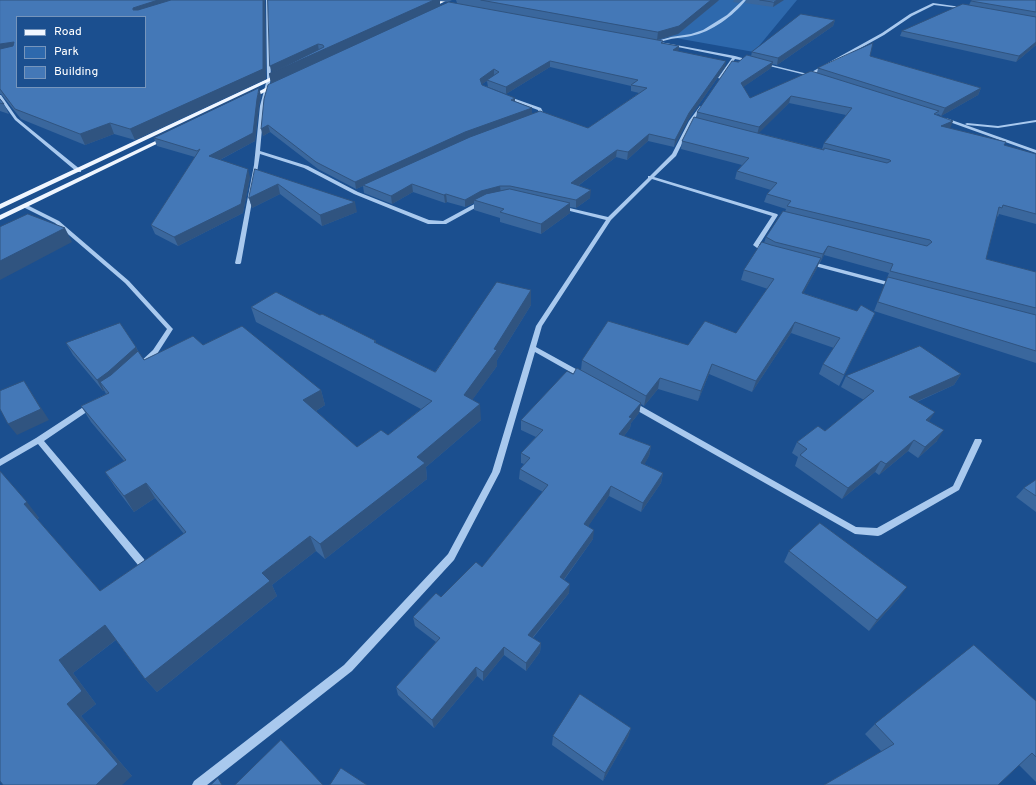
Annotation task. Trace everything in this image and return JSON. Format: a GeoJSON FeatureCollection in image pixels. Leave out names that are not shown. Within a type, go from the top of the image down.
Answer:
{"type":"FeatureCollection","features":[{"type":"Feature","properties":{"kind":"main road"},"geometry":{"type":"LineString","coordinates":[[419,12],[440,3],[448,2]]}},
{"type":"Feature","properties":{"kind":"main road"},"geometry":{"type":"LineString","coordinates":[[428,14],[448,2]]}},
{"type":"Feature","properties":{"kind":"main road"},"geometry":{"type":"LineString","coordinates":[[0,207],[291,70]]}},
{"type":"Feature","properties":{"kind":"main road"},"geometry":{"type":"LineString","coordinates":[[244,100],[286,80]]}},
{"type":"Feature","properties":{"kind":"main road"},"geometry":{"type":"LineString","coordinates":[[0,218],[173,134]]}},
{"type":"Feature","properties":{"kind":"street"},"geometry":{"type":"LineString","coordinates":[[238,263],[258,152],[260,108],[264,90],[270,80],[267,0]]}},
{"type":"Feature","properties":{"kind":"street"},"geometry":{"type":"LineString","coordinates":[[658,42],[671,37],[699,33],[732,13],[745,0]]}},
{"type":"Feature","properties":{"kind":"street"},"geometry":{"type":"LineString","coordinates":[[809,75],[883,34],[911,15],[934,4],[974,9]]}},
{"type":"Feature","properties":{"kind":"street"},"geometry":{"type":"LineString","coordinates":[[651,41],[735,57],[816,77]]}},
{"type":"Feature","properties":{"kind":"street"},"geometry":{"type":"LineString","coordinates":[[718,82],[735,57]]}},
{"type":"Feature","properties":{"kind":"street"},"geometry":{"type":"LineString","coordinates":[[0,96],[16,119],[79,171]]}},
{"type":"Feature","properties":{"kind":"street"},"geometry":{"type":"LineString","coordinates":[[505,96],[540,109],[541,112],[531,118]]}},
{"type":"Feature","properties":{"kind":"street"},"geometry":{"type":"LineString","coordinates":[[198,785],[348,668],[451,557],[496,472],[539,326],[609,219],[674,155],[691,121],[704,102]]}},
{"type":"Feature","properties":{"kind":"street"},"geometry":{"type":"LineString","coordinates":[[942,118],[1036,152]]}},
{"type":"Feature","properties":{"kind":"street"},"geometry":{"type":"LineString","coordinates":[[691,121],[699,123]]}},
{"type":"Feature","properties":{"kind":"street"},"geometry":{"type":"LineString","coordinates":[[957,123],[998,127],[1036,121]]}},
{"type":"Feature","properties":{"kind":"street"},"geometry":{"type":"LineString","coordinates":[[258,152],[306,168],[356,193],[428,222],[437,224],[444,223],[488,198]]}},
{"type":"Feature","properties":{"kind":"street"},"geometry":{"type":"LineString","coordinates":[[650,177],[782,217]]}},
{"type":"Feature","properties":{"kind":"street"},"geometry":{"type":"LineString","coordinates":[[356,193],[362,190]]}},
{"type":"Feature","properties":{"kind":"street"},"geometry":{"type":"LineString","coordinates":[[25,206],[57,222],[127,282],[170,329],[155,352],[139,367]]}},
{"type":"Feature","properties":{"kind":"street"},"geometry":{"type":"LineString","coordinates":[[556,207],[609,219]]}},
{"type":"Feature","properties":{"kind":"street"},"geometry":{"type":"LineString","coordinates":[[770,253],[756,245],[775,215]]}},
{"type":"Feature","properties":{"kind":"street"},"geometry":{"type":"LineString","coordinates":[[800,261],[899,287]]}},
{"type":"Feature","properties":{"kind":"street"},"geometry":{"type":"LineString","coordinates":[[533,348],[587,379]]}},
{"type":"Feature","properties":{"kind":"street"},"geometry":{"type":"LineString","coordinates":[[621,398],[855,530],[878,532],[956,488],[978,441]]}},
{"type":"Feature","properties":{"kind":"street"},"geometry":{"type":"LineString","coordinates":[[0,463],[39,440],[98,400]]}},
{"type":"Feature","properties":{"kind":"street"},"geometry":{"type":"LineString","coordinates":[[39,440],[141,562]]}},
{"type":"Feature","properties":{"kind":"green space"},"geometry":{"type":"Polygon","coordinates":[[[479,0],[797,0],[754,52],[474,2],[479,0]]]}},
{"type":"Feature","properties":{"kind":"building"},"geometry":{"type":"Polygon","coordinates":[[[0,0],[158,0],[133,8],[133,10],[138,10],[171,0],[263,0],[263,69],[130,129],[110,123],[80,134],[15,109],[0,89],[0,49],[13,46],[14,42],[0,44],[0,0]]]}},
{"type":"Feature","properties":{"kind":"building"},"geometry":{"type":"Polygon","coordinates":[[[268,0],[434,0],[269,74],[324,47],[323,45],[318,44],[270,66],[268,0]]]}},
{"type":"Feature","properties":{"kind":"building"},"geometry":{"type":"Polygon","coordinates":[[[481,0],[711,0],[679,26],[658,32],[481,0]]]}},
{"type":"Feature","properties":{"kind":"building"},"geometry":{"type":"Polygon","coordinates":[[[760,0],[777,0],[774,2],[760,0]]]}},
{"type":"Feature","properties":{"kind":"building"},"geometry":{"type":"Polygon","coordinates":[[[1036,0],[1036,12],[971,1],[1036,0]]]}},
{"type":"Feature","properties":{"kind":"building"},"geometry":{"type":"Polygon","coordinates":[[[449,2],[663,41],[661,43],[679,46],[673,50],[726,61],[689,113],[675,140],[649,134],[628,152],[617,150],[571,183],[591,190],[576,200],[510,186],[500,186],[481,191],[465,200],[446,194],[444,195],[412,184],[391,196],[363,185],[470,137],[540,111],[588,128],[647,88],[631,85],[638,80],[550,61],[506,87],[487,80],[499,72],[494,69],[480,79],[482,85],[515,98],[511,100],[532,108],[465,132],[355,182],[316,162],[268,125],[261,129],[264,99],[268,85],[449,2]]]}},
{"type":"Feature","properties":{"kind":"building"},"geometry":{"type":"Polygon","coordinates":[[[963,4],[1036,17],[1036,42],[1019,56],[902,31],[963,4]]]}},
{"type":"Feature","properties":{"kind":"building"},"geometry":{"type":"Polygon","coordinates":[[[801,14],[835,20],[778,58],[752,52],[801,14]]]}},
{"type":"Feature","properties":{"kind":"building"},"geometry":{"type":"Polygon","coordinates":[[[873,43],[870,56],[981,88],[945,108],[818,68],[873,43]]]}},
{"type":"Feature","properties":{"kind":"building"},"geometry":{"type":"Polygon","coordinates":[[[747,55],[773,62],[741,83],[750,98],[811,71],[939,111],[934,114],[953,121],[941,126],[1006,142],[1004,145],[1036,154],[1036,214],[1003,205],[1002,208],[999,207],[986,259],[1036,272],[1036,308],[890,271],[893,264],[828,246],[823,254],[775,242],[766,237],[783,211],[927,246],[932,242],[930,240],[787,206],[791,201],[767,194],[777,183],[737,171],[749,158],[682,141],[694,117],[824,150],[824,148],[887,163],[891,161],[824,143],[852,108],[791,96],[759,127],[697,112],[732,61],[738,62],[747,55]]]}},
{"type":"Feature","properties":{"kind":"building"},"geometry":{"type":"Polygon","coordinates":[[[259,88],[253,133],[209,156],[248,169],[241,204],[174,237],[151,225],[200,149],[197,151],[154,138],[259,88]]]}},
{"type":"Feature","properties":{"kind":"building"},"geometry":{"type":"Polygon","coordinates":[[[255,169],[355,202],[320,215],[278,184],[249,198],[255,169]]]}},
{"type":"Feature","properties":{"kind":"building"},"geometry":{"type":"Polygon","coordinates":[[[510,189],[570,203],[541,224],[500,212],[504,209],[474,200],[486,194],[510,189]]]}},
{"type":"Feature","properties":{"kind":"building"},"geometry":{"type":"Polygon","coordinates":[[[28,214],[65,228],[0,261],[0,227],[28,214]]]}},
{"type":"Feature","properties":{"kind":"building"},"geometry":{"type":"Polygon","coordinates":[[[762,242],[821,258],[802,293],[857,311],[861,305],[875,313],[844,375],[823,364],[840,338],[795,322],[756,381],[712,364],[701,391],[660,378],[646,396],[582,360],[608,321],[688,345],[705,321],[736,333],[774,279],[744,270],[762,242]]]}},
{"type":"Feature","properties":{"kind":"building"},"geometry":{"type":"Polygon","coordinates":[[[888,277],[1036,315],[1036,351],[878,302],[888,277]]]}},
{"type":"Feature","properties":{"kind":"building"},"geometry":{"type":"Polygon","coordinates":[[[497,282],[531,290],[494,349],[497,350],[464,395],[480,404],[417,457],[425,463],[320,544],[310,536],[262,573],[270,581],[145,679],[105,625],[59,660],[82,691],[67,704],[118,764],[96,785],[3,785],[0,781],[0,471],[27,502],[24,504],[100,591],[186,532],[146,483],[124,496],[105,472],[126,460],[81,406],[109,393],[100,382],[111,375],[138,351],[144,360],[193,336],[203,345],[242,326],[321,390],[303,400],[357,447],[381,430],[388,435],[432,401],[251,307],[276,292],[435,372],[497,282]]]}},
{"type":"Feature","properties":{"kind":"building"},"geometry":{"type":"Polygon","coordinates":[[[120,323],[136,347],[97,380],[66,343],[120,323]]]}},
{"type":"Feature","properties":{"kind":"building"},"geometry":{"type":"Polygon","coordinates":[[[920,346],[961,374],[909,397],[935,412],[926,420],[944,430],[925,447],[914,440],[886,464],[881,461],[848,488],[800,455],[807,449],[797,442],[818,426],[825,431],[874,391],[846,376],[920,346]]]}},
{"type":"Feature","properties":{"kind":"building"},"geometry":{"type":"Polygon","coordinates":[[[577,368],[641,403],[629,417],[632,418],[619,434],[651,446],[641,463],[663,473],[643,503],[611,486],[584,524],[594,530],[560,577],[570,584],[528,635],[541,643],[526,663],[504,647],[483,672],[476,667],[432,720],[396,687],[440,638],[413,617],[436,593],[441,597],[476,562],[482,567],[548,485],[520,469],[530,458],[521,453],[543,430],[521,420],[567,371],[573,374],[577,368]]]}},
{"type":"Feature","properties":{"kind":"building"},"geometry":{"type":"Polygon","coordinates":[[[24,381],[41,409],[8,424],[0,409],[0,391],[24,381]]]}},
{"type":"Feature","properties":{"kind":"building"},"geometry":{"type":"Polygon","coordinates":[[[1036,480],[1036,496],[1024,488],[1036,480]]]}},
{"type":"Feature","properties":{"kind":"building"},"geometry":{"type":"Polygon","coordinates":[[[820,523],[907,587],[877,620],[789,551],[820,523]]]}},
{"type":"Feature","properties":{"kind":"building"},"geometry":{"type":"Polygon","coordinates":[[[974,645],[1036,701],[1036,757],[1032,753],[998,785],[824,785],[894,744],[875,724],[974,645]]]}},
{"type":"Feature","properties":{"kind":"building"},"geometry":{"type":"Polygon","coordinates":[[[580,694],[631,728],[605,773],[553,736],[580,694]]]}},
{"type":"Feature","properties":{"kind":"building"},"geometry":{"type":"Polygon","coordinates":[[[281,740],[323,785],[235,785],[281,740]]]}},
{"type":"Feature","properties":{"kind":"building"},"geometry":{"type":"Polygon","coordinates":[[[341,768],[367,785],[330,785],[341,768]]]}},
{"type":"Feature","properties":{"kind":"building"},"geometry":{"type":"Polygon","coordinates":[[[218,778],[222,785],[211,785],[218,778]]]}}]}
